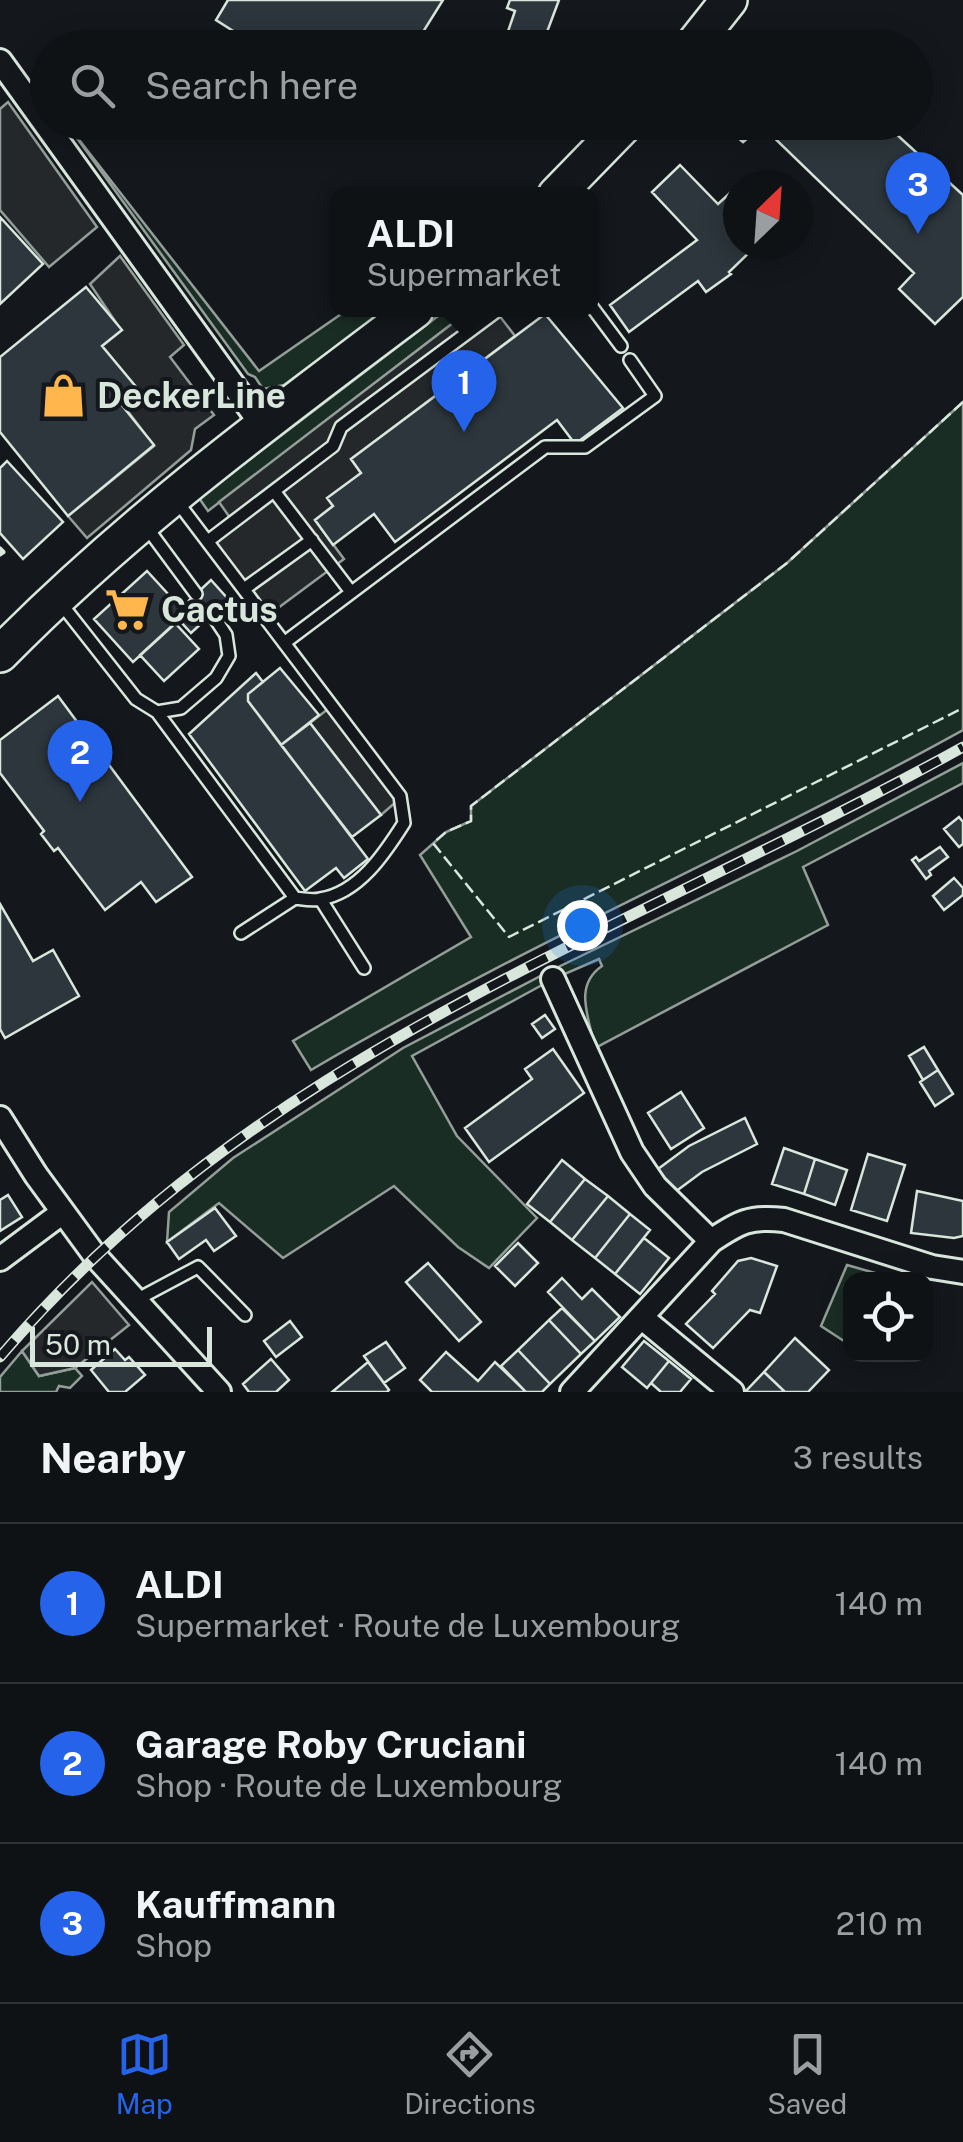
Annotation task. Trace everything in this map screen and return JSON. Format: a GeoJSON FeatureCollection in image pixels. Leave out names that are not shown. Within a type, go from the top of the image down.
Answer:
{"type":"FeatureCollection","features":[{"type":"Feature","properties":{"kind":"main road"},"geometry":{"type":"LineString","coordinates":[[705,30],[729,0]]}},
{"type":"Feature","properties":{"kind":"main road"},"geometry":{"type":"LineString","coordinates":[[563,187],[608,140]]}},
{"type":"Feature","properties":{"kind":"main road"},"geometry":{"type":"LineString","coordinates":[[0,654],[172,494],[406,317]]}},
{"type":"Feature","properties":{"kind":"street"},"geometry":{"type":"LineString","coordinates":[[0,61],[30,103]]}},
{"type":"Feature","properties":{"kind":"street"},"geometry":{"type":"LineString","coordinates":[[57,140],[262,425]]}},
{"type":"Feature","properties":{"kind":"street"},"geometry":{"type":"LineString","coordinates":[[553,979],[632,1152],[655,1186],[712,1241]]}},
{"type":"Feature","properties":{"kind":"street"},"geometry":{"type":"LineString","coordinates":[[0,1118],[96,1257],[219,1392]]}},
{"type":"Feature","properties":{"kind":"street"},"geometry":{"type":"LineString","coordinates":[[0,1260],[63,1212]]}},
{"type":"Feature","properties":{"kind":"street"},"geometry":{"type":"LineString","coordinates":[[572,1392],[712,1241],[734,1225],[758,1217],[932,1267],[963,1272]]}},
{"type":"Feature","properties":{"kind":"street"},"geometry":{"type":"LineString","coordinates":[[640,1317],[732,1392]]}},
{"type":"Feature","properties":{"kind":"lane"},"geometry":{"type":"LineString","coordinates":[[599,316],[621,346]]}},
{"type":"Feature","properties":{"kind":"lane"},"geometry":{"type":"LineString","coordinates":[[208,542],[333,446],[341,427],[489,317]]}},
{"type":"Feature","properties":{"kind":"lane"},"geometry":{"type":"LineString","coordinates":[[284,643],[544,447],[585,447],[655,396],[630,360]]}},
{"type":"Feature","properties":{"kind":"lane"},"geometry":{"type":"LineString","coordinates":[[274,491],[351,592]]}},
{"type":"Feature","properties":{"kind":"lane"},"geometry":{"type":"LineString","coordinates":[[172,494],[400,796],[404,823],[389,848],[359,881],[321,900],[295,898],[241,933]]}},
{"type":"Feature","properties":{"kind":"lane"},"geometry":{"type":"LineString","coordinates":[[142,520],[196,594]]}},
{"type":"Feature","properties":{"kind":"lane"},"geometry":{"type":"LineString","coordinates":[[244,589],[312,540]]}},
{"type":"Feature","properties":{"kind":"lane"},"geometry":{"type":"LineString","coordinates":[[56,598],[136,700],[157,712],[295,898]]}},
{"type":"Feature","properties":{"kind":"lane"},"geometry":{"type":"LineString","coordinates":[[157,712],[182,708],[216,678],[229,656],[226,635],[212,614]]}},
{"type":"Feature","properties":{"kind":"lane"},"geometry":{"type":"LineString","coordinates":[[321,900],[364,968]]}},
{"type":"Feature","properties":{"kind":"lane"},"geometry":{"type":"LineString","coordinates":[[136,1300],[198,1267],[244,1315]]}},
{"type":"Feature","properties":{"kind":"green space"},"geometry":{"type":"Polygon","coordinates":[[[78,140],[259,371],[337,317],[376,317],[284,385],[263,389],[248,374],[78,140]]]}},
{"type":"Feature","properties":{"kind":"green space"},"geometry":{"type":"Polygon","coordinates":[[[437,317],[461,317],[208,511],[199,498],[437,317]]]}},
{"type":"Feature","properties":{"kind":"green space"},"geometry":{"type":"Polygon","coordinates":[[[963,402],[963,730],[472,981],[311,1070],[293,1041],[471,937],[420,855],[446,832],[471,821],[471,806],[787,563],[963,402]]]}},
{"type":"Feature","properties":{"kind":"green space"},"geometry":{"type":"Polygon","coordinates":[[[963,763],[963,783],[803,867],[828,925],[595,1048],[585,993],[593,974],[602,966],[599,959],[553,979],[412,1056],[457,1136],[537,1218],[489,1268],[458,1247],[394,1186],[283,1258],[219,1203],[167,1242],[169,1212],[233,1158],[403,1048],[550,971],[797,851],[963,763]]]}},
{"type":"Feature","properties":{"kind":"green space"},"geometry":{"type":"Polygon","coordinates":[[[847,1265],[872,1272],[844,1272],[847,1265]]]}},
{"type":"Feature","properties":{"kind":"green space"},"geometry":{"type":"Polygon","coordinates":[[[843,1274],[843,1340],[821,1326],[843,1274]]]}},
{"type":"Feature","properties":{"kind":"green space"},"geometry":{"type":"Polygon","coordinates":[[[22,1351],[39,1376],[75,1368],[82,1376],[70,1388],[59,1386],[56,1392],[0,1392],[0,1377],[22,1351]]]}},
{"type":"Feature","properties":{"kind":"shaded area"},"geometry":{"type":"Polygon","coordinates":[[[8,102],[30,133],[30,140],[35,140],[97,227],[49,267],[0,210],[0,109],[8,102]]]}},
{"type":"Feature","properties":{"kind":"shaded area"},"geometry":{"type":"Polygon","coordinates":[[[120,256],[184,345],[170,357],[214,415],[195,429],[191,450],[87,538],[68,516],[154,446],[121,402],[137,388],[102,346],[121,330],[90,284],[120,256]]]}},
{"type":"Feature","properties":{"kind":"shaded area"},"geometry":{"type":"Polygon","coordinates":[[[461,317],[500,317],[515,336],[351,459],[361,473],[333,506],[315,520],[344,559],[270,614],[212,538],[233,522],[219,502],[461,317]]]}},
{"type":"Feature","properties":{"kind":"shaded area"},"geometry":{"type":"Polygon","coordinates":[[[328,709],[397,801],[381,815],[310,723],[328,709]]]}},
{"type":"Feature","properties":{"kind":"shaded area"},"geometry":{"type":"Polygon","coordinates":[[[92,1282],[129,1325],[75,1368],[39,1376],[22,1351],[92,1282]]]}},
{"type":"Feature","properties":{"kind":"building"},"geometry":{"type":"Polygon","coordinates":[[[228,0],[443,0],[424,30],[232,30],[216,20],[228,0]]]}},
{"type":"Feature","properties":{"kind":"building"},"geometry":{"type":"Polygon","coordinates":[[[510,0],[559,0],[548,30],[508,30],[515,11],[507,8],[510,0]]]}},
{"type":"Feature","properties":{"kind":"building"},"geometry":{"type":"Polygon","coordinates":[[[776,140],[903,140],[963,195],[963,297],[935,324],[899,289],[914,273],[813,175],[813,170],[807,170],[776,140]]]}},
{"type":"Feature","properties":{"kind":"building"},"geometry":{"type":"Polygon","coordinates":[[[680,165],[718,204],[723,199],[723,260],[741,260],[731,274],[706,292],[698,281],[629,332],[610,305],[697,240],[652,192],[680,165]]]}},
{"type":"Feature","properties":{"kind":"building"},"geometry":{"type":"Polygon","coordinates":[[[0,217],[43,264],[0,304],[0,217]]]}},
{"type":"Feature","properties":{"kind":"building","name":"DeckerLine"},"geometry":{"type":"Polygon","coordinates":[[[86,287],[122,330],[102,346],[137,388],[120,403],[154,445],[68,516],[0,432],[0,357],[86,287]]]}},
{"type":"Feature","properties":{"kind":"building"},"geometry":{"type":"Polygon","coordinates":[[[541,317],[547,317],[623,408],[575,444],[557,420],[395,542],[374,514],[333,545],[315,520],[333,506],[327,498],[361,473],[351,459],[541,317]]]}},
{"type":"Feature","properties":{"kind":"building"},"geometry":{"type":"Polygon","coordinates":[[[7,461],[63,522],[23,559],[0,533],[0,468],[7,461]]]}},
{"type":"Feature","properties":{"kind":"building"},"geometry":{"type":"Polygon","coordinates":[[[147,571],[181,608],[211,580],[228,599],[191,633],[179,620],[133,662],[94,619],[147,571]]]}},
{"type":"Feature","properties":{"kind":"building"},"geometry":{"type":"Polygon","coordinates":[[[175,623],[199,649],[164,681],[140,655],[175,623]]]}},
{"type":"Feature","properties":{"kind":"building"},"geometry":{"type":"Polygon","coordinates":[[[280,668],[319,715],[281,745],[248,701],[248,694],[280,668]]]}},
{"type":"Feature","properties":{"kind":"building"},"geometry":{"type":"Polygon","coordinates":[[[256,673],[263,682],[248,694],[248,701],[368,859],[344,878],[336,868],[305,891],[189,734],[256,673]]]}},
{"type":"Feature","properties":{"kind":"building"},"geometry":{"type":"Polygon","coordinates":[[[58,696],[192,877],[156,902],[141,882],[105,910],[58,848],[54,851],[41,834],[44,831],[0,773],[0,740],[58,696]]]}},
{"type":"Feature","properties":{"kind":"building"},"geometry":{"type":"Polygon","coordinates":[[[310,723],[381,815],[352,837],[281,745],[310,723]]]}},
{"type":"Feature","properties":{"kind":"building"},"geometry":{"type":"Polygon","coordinates":[[[959,817],[963,822],[963,844],[959,847],[944,829],[959,817]]]}},
{"type":"Feature","properties":{"kind":"building"},"geometry":{"type":"Polygon","coordinates":[[[940,847],[948,857],[929,871],[931,875],[926,879],[912,860],[916,857],[919,861],[940,847]]]}},
{"type":"Feature","properties":{"kind":"building"},"geometry":{"type":"Polygon","coordinates":[[[954,878],[963,888],[963,895],[944,910],[933,896],[954,878]]]}},
{"type":"Feature","properties":{"kind":"building"},"geometry":{"type":"Polygon","coordinates":[[[0,904],[33,961],[53,950],[79,996],[5,1038],[0,1029],[0,904]]]}},
{"type":"Feature","properties":{"kind":"building"},"geometry":{"type":"Polygon","coordinates":[[[545,1015],[555,1029],[542,1038],[532,1024],[545,1015]]]}},
{"type":"Feature","properties":{"kind":"building"},"geometry":{"type":"Polygon","coordinates":[[[924,1047],[938,1070],[923,1080],[909,1056],[924,1047]]]}},
{"type":"Feature","properties":{"kind":"building"},"geometry":{"type":"Polygon","coordinates":[[[553,1049],[584,1093],[489,1162],[465,1128],[532,1079],[525,1069],[553,1049]]]}},
{"type":"Feature","properties":{"kind":"building"},"geometry":{"type":"Polygon","coordinates":[[[938,1070],[953,1094],[935,1106],[920,1082],[938,1070]]]}},
{"type":"Feature","properties":{"kind":"building"},"geometry":{"type":"Polygon","coordinates":[[[681,1092],[704,1128],[671,1149],[648,1113],[681,1092]]]}},
{"type":"Feature","properties":{"kind":"building"},"geometry":{"type":"Polygon","coordinates":[[[745,1118],[757,1144],[702,1172],[675,1192],[658,1169],[689,1146],[745,1118]]]}},
{"type":"Feature","properties":{"kind":"building"},"geometry":{"type":"Polygon","coordinates":[[[784,1148],[815,1159],[804,1194],[772,1184],[784,1148]]]}},
{"type":"Feature","properties":{"kind":"building"},"geometry":{"type":"Polygon","coordinates":[[[868,1154],[905,1165],[887,1221],[851,1210],[868,1154]]]}},
{"type":"Feature","properties":{"kind":"building"},"geometry":{"type":"Polygon","coordinates":[[[815,1159],[847,1170],[835,1205],[804,1194],[815,1159]]]}},
{"type":"Feature","properties":{"kind":"building"},"geometry":{"type":"Polygon","coordinates":[[[562,1160],[585,1179],[550,1222],[527,1204],[562,1160]]]}},
{"type":"Feature","properties":{"kind":"building"},"geometry":{"type":"Polygon","coordinates":[[[585,1179],[608,1196],[572,1240],[550,1222],[585,1179]]]}},
{"type":"Feature","properties":{"kind":"building"},"geometry":{"type":"Polygon","coordinates":[[[917,1191],[963,1201],[963,1236],[911,1233],[917,1191]]]}},
{"type":"Feature","properties":{"kind":"building"},"geometry":{"type":"Polygon","coordinates":[[[8,1195],[22,1217],[0,1231],[0,1200],[8,1195]]]}},
{"type":"Feature","properties":{"kind":"building"},"geometry":{"type":"Polygon","coordinates":[[[608,1196],[630,1214],[595,1258],[572,1240],[608,1196]]]}},
{"type":"Feature","properties":{"kind":"building"},"geometry":{"type":"Polygon","coordinates":[[[215,1208],[236,1236],[214,1251],[206,1240],[179,1259],[167,1242],[215,1208]]]}},
{"type":"Feature","properties":{"kind":"building"},"geometry":{"type":"Polygon","coordinates":[[[630,1214],[650,1230],[615,1274],[595,1258],[630,1214]]]}},
{"type":"Feature","properties":{"kind":"building"},"geometry":{"type":"Polygon","coordinates":[[[644,1238],[669,1258],[640,1294],[615,1274],[644,1238]]]}},
{"type":"Feature","properties":{"kind":"building"},"geometry":{"type":"Polygon","coordinates":[[[518,1243],[538,1263],[515,1286],[495,1266],[518,1243]]]}},
{"type":"Feature","properties":{"kind":"building"},"geometry":{"type":"Polygon","coordinates":[[[751,1258],[777,1266],[760,1313],[750,1310],[713,1348],[686,1324],[715,1294],[712,1291],[738,1261],[751,1258]]]}},
{"type":"Feature","properties":{"kind":"building"},"geometry":{"type":"Polygon","coordinates":[[[428,1263],[481,1322],[459,1341],[406,1282],[428,1263]]]}},
{"type":"Feature","properties":{"kind":"building"},"geometry":{"type":"Polygon","coordinates":[[[562,1278],[582,1299],[592,1289],[620,1317],[595,1341],[548,1292],[562,1278]]]}},
{"type":"Feature","properties":{"kind":"building"},"geometry":{"type":"Polygon","coordinates":[[[562,1308],[595,1341],[581,1354],[549,1320],[562,1308]]]}},
{"type":"Feature","properties":{"kind":"building"},"geometry":{"type":"Polygon","coordinates":[[[549,1320],[581,1354],[550,1384],[518,1350],[549,1320]]]}},
{"type":"Feature","properties":{"kind":"building"},"geometry":{"type":"Polygon","coordinates":[[[290,1321],[302,1337],[276,1357],[264,1341],[290,1321]]]}},
{"type":"Feature","properties":{"kind":"building"},"geometry":{"type":"Polygon","coordinates":[[[795,1338],[829,1370],[808,1392],[785,1392],[764,1372],[795,1338]]]}},
{"type":"Feature","properties":{"kind":"building"},"geometry":{"type":"Polygon","coordinates":[[[644,1341],[669,1361],[647,1388],[622,1367],[644,1341]]]}},
{"type":"Feature","properties":{"kind":"building"},"geometry":{"type":"Polygon","coordinates":[[[386,1342],[405,1368],[384,1383],[364,1356],[386,1342]]]}},
{"type":"Feature","properties":{"kind":"building"},"geometry":{"type":"Polygon","coordinates":[[[115,1349],[125,1360],[129,1357],[145,1375],[125,1392],[109,1392],[91,1370],[115,1349]]]}},
{"type":"Feature","properties":{"kind":"building"},"geometry":{"type":"Polygon","coordinates":[[[518,1350],[550,1384],[542,1392],[526,1392],[501,1366],[518,1350]]]}},
{"type":"Feature","properties":{"kind":"building"},"geometry":{"type":"Polygon","coordinates":[[[446,1352],[478,1381],[495,1362],[526,1392],[432,1392],[420,1380],[446,1352]]]}},
{"type":"Feature","properties":{"kind":"building"},"geometry":{"type":"Polygon","coordinates":[[[271,1359],[289,1380],[276,1392],[249,1392],[243,1384],[271,1359]]]}},
{"type":"Feature","properties":{"kind":"building"},"geometry":{"type":"Polygon","coordinates":[[[669,1361],[691,1379],[680,1392],[661,1392],[651,1383],[669,1361]]]}},
{"type":"Feature","properties":{"kind":"building"},"geometry":{"type":"Polygon","coordinates":[[[368,1362],[387,1392],[332,1392],[368,1362]]]}},
{"type":"Feature","properties":{"kind":"building"},"geometry":{"type":"Polygon","coordinates":[[[764,1372],[785,1392],[745,1392],[764,1372]]]}},
{"type":"Feature","properties":{"kind":"railway"},"geometry":{"type":"LineString","coordinates":[[0,1357],[103,1250],[213,1158],[330,1078],[452,1007],[963,747]]}},
{"type":"Feature","properties":{"kind":"fence"},"geometry":{"type":"LineString","coordinates":[[963,402],[787,563],[471,806],[471,821],[446,832],[433,843],[509,937],[963,708]]}},
{"type":"Feature","properties":{"kind":"wall"},"geometry":{"type":"LineString","coordinates":[[0,549],[0,554]]}},
{"type":"Feature","properties":{"kind":"place","name":"Kauffmann"},"geometry":{"type":"Point","coordinates":[918,234]}},
{"type":"Feature","properties":{"kind":"place","name":"DeckerLine"},"geometry":{"type":"Point","coordinates":[64,395]}},
{"type":"Feature","properties":{"kind":"place","name":"ALDI"},"geometry":{"type":"Point","coordinates":[464,432]}},
{"type":"Feature","properties":{"kind":"place","name":"Cactus"},"geometry":{"type":"Point","coordinates":[128,609]}},
{"type":"Feature","properties":{"kind":"place","name":"Garage Roby Cruciani"},"geometry":{"type":"Point","coordinates":[80,802]}}]}
